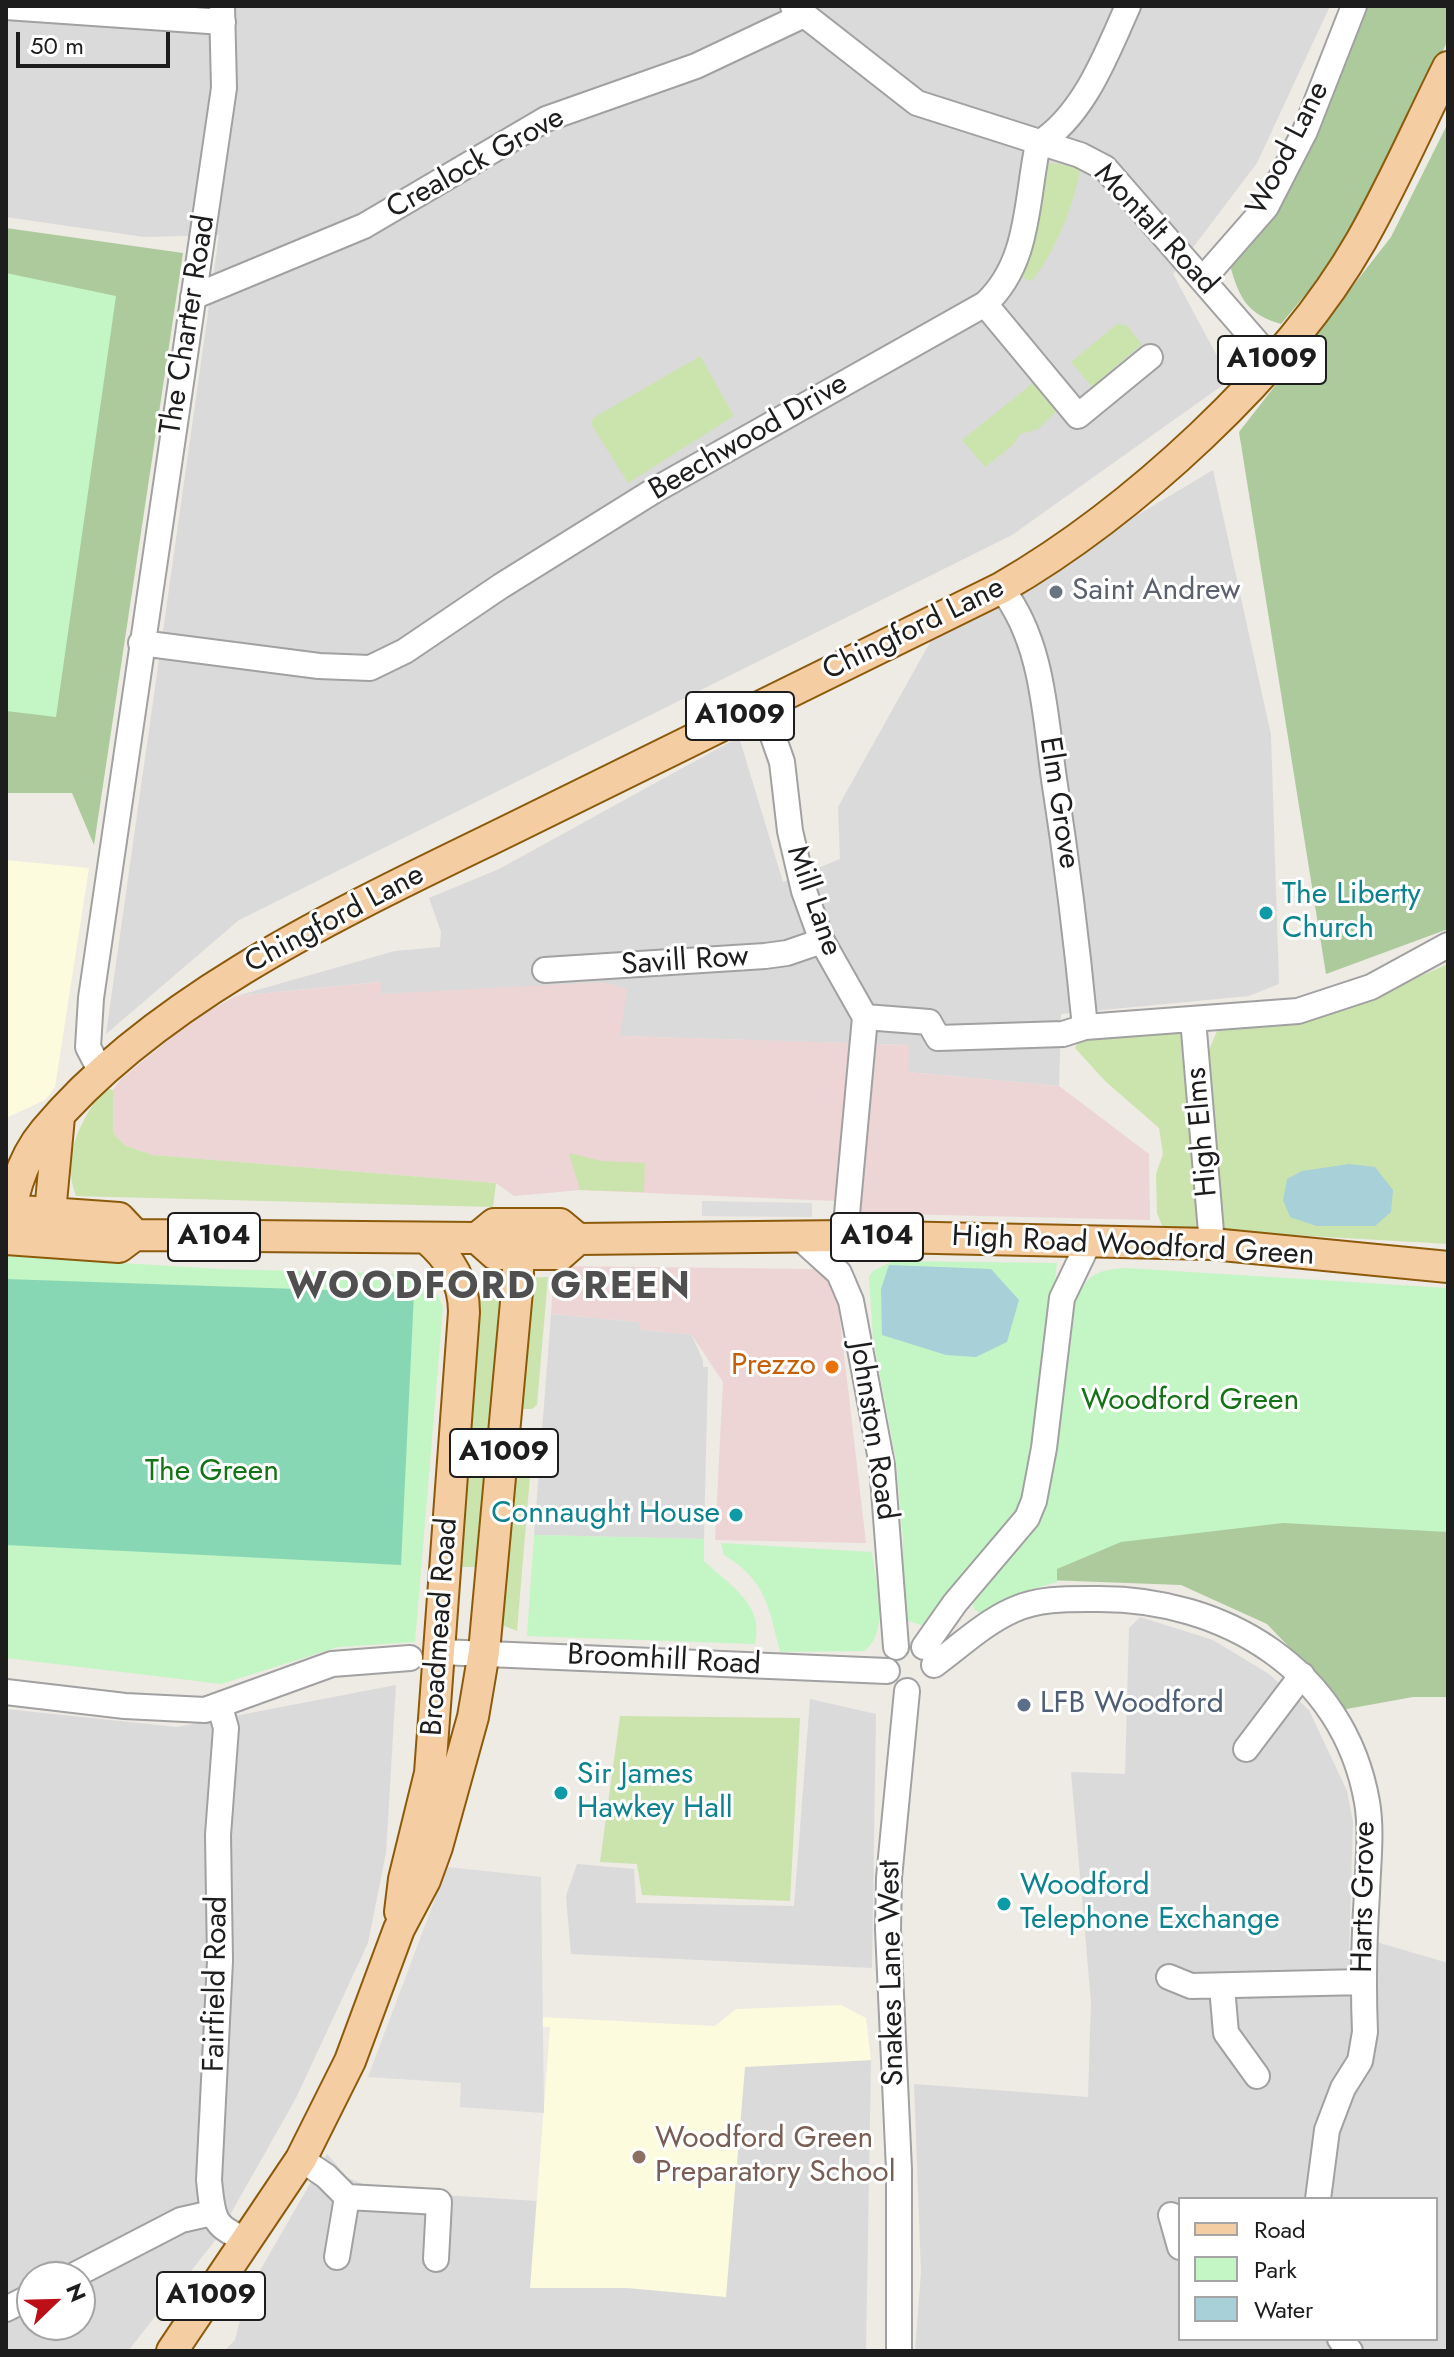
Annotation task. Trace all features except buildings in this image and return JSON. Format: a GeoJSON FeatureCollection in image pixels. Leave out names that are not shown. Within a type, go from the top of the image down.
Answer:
{"type":"FeatureCollection","features":[{"type":"Feature","properties":{"kind":"main road","name":"Chingford Lane"},"geometry":{"type":"LineString","coordinates":[[7,1225],[24,1164],[59,1117],[102,1074],[231,975],[762,705],[1001,588],[1041,565],[1097,524],[1176,459],[1238,400],[1321,301],[1361,242],[1448,67]]}},
{"type":"Feature","properties":{"kind":"main road"},"geometry":{"type":"LineString","coordinates":[[49,1228],[59,1117]]}},
{"type":"Feature","properties":{"kind":"main road","name":"High Road Woodford Green"},"geometry":{"type":"LineString","coordinates":[[7,1225],[49,1228],[119,1218],[135,1235],[477,1238],[494,1224],[560,1224],[578,1239],[845,1236],[1212,1244],[1448,1267]]}},
{"type":"Feature","properties":{"kind":"main road","name":"Broadmead Road"},"geometry":{"type":"LineString","coordinates":[[399,1929],[404,1879],[430,1773],[464,1298],[452,1267],[441,1250],[426,1238]]}},
{"type":"Feature","properties":{"kind":"main road","name":"High Road Woodford Green"},"geometry":{"type":"LineString","coordinates":[[477,1238],[495,1254],[561,1254],[578,1239]]}},
{"type":"Feature","properties":{"kind":"main road","name":"Broadmead Road"},"geometry":{"type":"LineString","coordinates":[[172,2351],[301,2159],[350,2061],[399,1929],[425,1880],[437,1847],[473,1717],[484,1652],[518,1254]]}},
{"type":"Feature","properties":{"kind":"street"},"geometry":{"type":"LineString","coordinates":[[1038,144],[1057,132],[1090,86],[1128,6]]}},
{"type":"Feature","properties":{"kind":"street","name":"Wood Lane"},"geometry":{"type":"LineString","coordinates":[[1203,279],[1266,207],[1305,131],[1354,6]]}},
{"type":"Feature","properties":{"kind":"street"},"geometry":{"type":"LineString","coordinates":[[6,7],[222,14]]}},
{"type":"Feature","properties":{"kind":"street","name":"Montalt Road"},"geometry":{"type":"LineString","coordinates":[[798,11],[917,103],[1080,155],[1105,168],[1272,360]]}},
{"type":"Feature","properties":{"kind":"street","name":"Crealock Grove"},"geometry":{"type":"LineString","coordinates":[[193,297],[364,226],[546,119],[696,66],[798,11]]}},
{"type":"Feature","properties":{"kind":"street","name":"The Charter Road"},"geometry":{"type":"LineString","coordinates":[[102,1074],[88,1047],[88,1023],[224,88],[222,14]]}},
{"type":"Feature","properties":{"kind":"street","name":"Beechwood Drive"},"geometry":{"type":"LineString","coordinates":[[141,643],[319,666],[370,668],[405,651],[501,586],[655,490],[985,304],[1002,288],[1023,241],[1038,144]]}},
{"type":"Feature","properties":{"kind":"street"},"geometry":{"type":"LineString","coordinates":[[985,304],[1078,416],[1150,357]]}},
{"type":"Feature","properties":{"kind":"street","name":"Elm Grove"},"geometry":{"type":"LineString","coordinates":[[1001,588],[1018,614],[1038,671],[1072,896],[1085,1027]]}},
{"type":"Feature","properties":{"kind":"street","name":"Mill Lane"},"geometry":{"type":"LineString","coordinates":[[762,705],[782,762],[790,831],[804,891],[822,941],[865,1017]]}},
{"type":"Feature","properties":{"kind":"street","name":"Savill Row"},"geometry":{"type":"LineString","coordinates":[[545,970],[765,956],[787,953],[822,941]]}},
{"type":"Feature","properties":{"kind":"street"},"geometry":{"type":"LineString","coordinates":[[845,1236],[865,1017],[929,1022],[938,1038],[1063,1034],[1085,1027],[1298,1011],[1371,987],[1448,945]]}},
{"type":"Feature","properties":{"kind":"street","name":"High Elms"},"geometry":{"type":"LineString","coordinates":[[1193,1019],[1212,1244]]}},
{"type":"Feature","properties":{"kind":"street","name":"Johnston Road"},"geometry":{"type":"LineString","coordinates":[[798,1236],[839,1273],[851,1301],[882,1465],[896,1647]]}},
{"type":"Feature","properties":{"kind":"street"},"geometry":{"type":"LineString","coordinates":[[929,1656],[908,1643],[896,1647],[890,1655],[887,1671],[892,1681],[907,1691],[927,1684],[929,1656],[955,1603],[1027,1518],[1034,1501],[1044,1448],[1062,1298],[1089,1242]]}},
{"type":"Feature","properties":{"kind":"street","name":"Harts Grove"},"geometry":{"type":"LineString","coordinates":[[929,1656],[1015,1609],[1057,1599],[1114,1599],[1184,1608],[1238,1630],[1302,1675],[1337,1716],[1367,1802],[1369,1835],[1363,1982],[1365,2032],[1360,2061],[1343,2088],[1327,2130],[1318,2197]]}},
{"type":"Feature","properties":{"kind":"street"},"geometry":{"type":"LineString","coordinates":[[955,1603],[981,1628]]}},
{"type":"Feature","properties":{"kind":"street","name":"Broomhill Road"},"geometry":{"type":"LineString","coordinates":[[441,1652],[887,1671]]}},
{"type":"Feature","properties":{"kind":"street"},"geometry":{"type":"LineString","coordinates":[[6,1692],[125,1706],[220,1707],[332,1664],[410,1658]]}},
{"type":"Feature","properties":{"kind":"street"},"geometry":{"type":"LineString","coordinates":[[1246,1749],[1302,1675]]}},
{"type":"Feature","properties":{"kind":"street","name":"Snakes Lane West"},"geometry":{"type":"LineString","coordinates":[[899,2351],[899,2170],[888,1929],[889,1878],[907,1691]]}},
{"type":"Feature","properties":{"kind":"street","name":"Fairfield Road"},"geometry":{"type":"LineString","coordinates":[[212,2213],[209,2180],[220,1961],[218,1835],[226,1728],[220,1707]]}},
{"type":"Feature","properties":{"kind":"street"},"geometry":{"type":"LineString","coordinates":[[1169,1977],[1191,1986],[1222,1987],[1363,1982]]}},
{"type":"Feature","properties":{"kind":"street"},"geometry":{"type":"LineString","coordinates":[[1222,1987],[1226,2033],[1257,2076]]}},
{"type":"Feature","properties":{"kind":"street"},"geometry":{"type":"LineString","coordinates":[[301,2159],[326,2176],[347,2197],[439,2202],[436,2259]]}},
{"type":"Feature","properties":{"kind":"street"},"geometry":{"type":"LineString","coordinates":[[337,2257],[347,2197]]}},
{"type":"Feature","properties":{"kind":"street"},"geometry":{"type":"LineString","coordinates":[[96,2264],[181,2220],[212,2213],[216,2223],[249,2240]]}},
{"type":"Feature","properties":{"kind":"street"},"geometry":{"type":"LineString","coordinates":[[1171,2215],[1178,2240]]}},
{"type":"Feature","properties":{"kind":"shaded area"},"geometry":{"type":"Polygon","coordinates":[[[6,6],[1330,6],[1257,163],[1173,274],[1230,380],[1012,535],[239,920],[106,1034],[219,235],[144,237],[6,217],[6,6]]]}},
{"type":"Feature","properties":{"kind":"shaded area"},"geometry":{"type":"Polygon","coordinates":[[[1213,470],[1271,735],[1279,984],[1249,996],[1061,1014],[1059,1086],[908,1072],[908,1045],[619,1036],[469,991],[382,994],[379,982],[236,996],[395,951],[440,947],[441,932],[429,898],[499,869],[739,737],[783,882],[840,859],[838,807],[933,637],[1213,470]]]}},
{"type":"Feature","properties":{"kind":"shaded area"},"geometry":{"type":"Polygon","coordinates":[[[6,860],[89,868],[55,1087],[45,1100],[6,1118],[6,860]]]}},
{"type":"Feature","properties":{"kind":"shaded area"},"geometry":{"type":"Polygon","coordinates":[[[380,982],[382,994],[602,982],[627,989],[620,1036],[852,1043],[836,1201],[580,1190],[514,1196],[496,1183],[153,1155],[126,1146],[113,1133],[113,1090],[121,1079],[194,1019],[236,996],[380,982]]]}},
{"type":"Feature","properties":{"kind":"shaded area"},"geometry":{"type":"Polygon","coordinates":[[[871,1044],[909,1045],[908,1072],[1059,1086],[1149,1154],[1150,1220],[859,1213],[871,1044]]]}},
{"type":"Feature","properties":{"kind":"shaded area"},"geometry":{"type":"Polygon","coordinates":[[[702,1201],[812,1203],[812,1217],[702,1216],[702,1201]]]}},
{"type":"Feature","properties":{"kind":"shaded area"},"geometry":{"type":"Polygon","coordinates":[[[554,1266],[814,1269],[836,1286],[866,1543],[715,1540],[723,1382],[691,1334],[641,1330],[639,1322],[551,1314],[554,1266]]]}},
{"type":"Feature","properties":{"kind":"shaded area"},"geometry":{"type":"Polygon","coordinates":[[[551,1314],[639,1322],[641,1330],[691,1334],[703,1367],[708,1367],[704,1539],[534,1535],[551,1314]]]}},
{"type":"Feature","properties":{"kind":"shaded area"},"geometry":{"type":"Polygon","coordinates":[[[1140,1617],[1213,1640],[1269,1674],[1309,1710],[1347,1791],[1353,1822],[1349,1949],[1373,1941],[1448,1963],[1448,2351],[915,2351],[921,2272],[914,2084],[1088,2097],[1091,2002],[1071,1772],[1125,1774],[1129,1628],[1140,1617]]]}},
{"type":"Feature","properties":{"kind":"shaded area"},"geometry":{"type":"Polygon","coordinates":[[[396,1685],[386,1853],[368,1943],[296,2098],[217,2238],[128,2351],[6,2351],[6,1709],[177,1727],[396,1685]]]}},
{"type":"Feature","properties":{"kind":"shaded area"},"geometry":{"type":"Polygon","coordinates":[[[810,1699],[876,1714],[872,1968],[571,1954],[566,1896],[577,1864],[634,1869],[636,1903],[794,1906],[810,1699]]]}},
{"type":"Feature","properties":{"kind":"shaded area"},"geometry":{"type":"Polygon","coordinates":[[[447,1867],[541,1877],[544,2113],[460,2107],[461,2083],[368,2077],[447,1867]]]}},
{"type":"Feature","properties":{"kind":"shaded area","name":"Woodford Green Preparatory School"},"geometry":{"type":"Polygon","coordinates":[[[841,2005],[866,2018],[871,2060],[745,2067],[726,2297],[627,2288],[530,2288],[550,2027],[540,2027],[540,2017],[715,2026],[736,2009],[841,2005]]]}},
{"type":"Feature","properties":{"kind":"shaded area"},"geometry":{"type":"Polygon","coordinates":[[[871,2060],[866,2351],[224,2351],[235,2340],[246,2295],[327,2154],[348,2178],[381,2191],[537,2201],[531,2288],[627,2288],[745,2066],[871,2060]]]}},
{"type":"Feature","properties":{"kind":"green space"},"geometry":{"type":"Polygon","coordinates":[[[1366,6],[1448,6],[1448,40],[1353,237],[1281,324],[1252,310],[1241,296],[1230,265],[1278,212],[1330,99],[1366,6]]]}},
{"type":"Feature","properties":{"kind":"green space"},"geometry":{"type":"Polygon","coordinates":[[[1448,123],[1448,929],[1326,974],[1239,432],[1391,237],[1448,123]]]}},
{"type":"Feature","properties":{"kind":"green space"},"geometry":{"type":"Polygon","coordinates":[[[1051,163],[1081,167],[1063,227],[1032,281],[1022,278],[1036,237],[1041,170],[1051,163]]]}},
{"type":"Feature","properties":{"kind":"green space"},"geometry":{"type":"Polygon","coordinates":[[[6,228],[183,253],[94,845],[72,793],[6,793],[6,228]]]}},
{"type":"Feature","properties":{"kind":"green space"},"geometry":{"type":"Polygon","coordinates":[[[6,273],[116,296],[56,717],[6,711],[6,273]]]}},
{"type":"Feature","properties":{"kind":"green space"},"geometry":{"type":"Polygon","coordinates":[[[1117,324],[1126,325],[1142,344],[1092,387],[1071,362],[1117,324]]]}},
{"type":"Feature","properties":{"kind":"green space"},"geometry":{"type":"Polygon","coordinates":[[[700,356],[734,416],[628,483],[591,424],[593,418],[700,356]]]}},
{"type":"Feature","properties":{"kind":"green space"},"geometry":{"type":"Polygon","coordinates":[[[1033,383],[1055,408],[1055,413],[1038,429],[1020,434],[1013,445],[985,467],[962,440],[1033,383]]]}},
{"type":"Feature","properties":{"kind":"green space"},"geometry":{"type":"Polygon","coordinates":[[[1448,964],[1448,1244],[1224,1231],[1209,1050],[1218,1029],[1246,1020],[1361,1002],[1448,964]]]}},
{"type":"Feature","properties":{"kind":"green space"},"geometry":{"type":"Polygon","coordinates":[[[1172,1030],[1186,1035],[1203,1227],[1163,1228],[1157,1213],[1156,1174],[1163,1154],[1159,1128],[1105,1081],[1075,1048],[1082,1035],[1172,1030]]]}},
{"type":"Feature","properties":{"kind":"green space"},"geometry":{"type":"Polygon","coordinates":[[[104,1088],[113,1090],[113,1133],[126,1146],[153,1155],[496,1183],[493,1207],[76,1196],[72,1181],[72,1153],[81,1126],[104,1088]]]}},
{"type":"Feature","properties":{"kind":"green space"},"geometry":{"type":"Polygon","coordinates":[[[569,1153],[602,1161],[645,1163],[644,1192],[580,1190],[569,1153]]]}},
{"type":"Feature","properties":{"kind":"green space","name":"The Green"},"geometry":{"type":"Polygon","coordinates":[[[6,1256],[220,1269],[414,1274],[429,1283],[443,1307],[415,1642],[338,1647],[221,1684],[6,1658],[6,1256]]]}},
{"type":"Feature","properties":{"kind":"green space"},"geometry":{"type":"Polygon","coordinates":[[[893,1261],[1057,1263],[1041,1400],[1024,1500],[1012,1520],[927,1627],[903,1619],[903,1540],[896,1460],[873,1339],[869,1277],[873,1271],[893,1261]]]}},
{"type":"Feature","properties":{"kind":"green space","name":"Woodford Green"},"geometry":{"type":"Polygon","coordinates":[[[1126,1268],[1448,1288],[1448,1532],[1283,1523],[1121,1542],[1057,1569],[1057,1582],[1016,1594],[981,1614],[974,1609],[973,1603],[1041,1514],[1074,1303],[1083,1286],[1093,1276],[1107,1270],[1126,1268]]]}},
{"type":"Feature","properties":{"kind":"green space"},"geometry":{"type":"Polygon","coordinates":[[[548,1277],[537,1405],[532,1409],[523,1409],[519,1404],[527,1278],[548,1277]]]}},
{"type":"Feature","properties":{"kind":"green space","name":"The Green"},"geometry":{"type":"Polygon","coordinates":[[[6,1279],[414,1293],[401,1565],[6,1545],[6,1279]]]}},
{"type":"Feature","properties":{"kind":"green space"},"geometry":{"type":"Polygon","coordinates":[[[472,1294],[503,1296],[478,1567],[457,1567],[472,1294]]]}},
{"type":"Feature","properties":{"kind":"green space"},"geometry":{"type":"Polygon","coordinates":[[[517,1472],[530,1476],[517,1631],[502,1625],[500,1595],[517,1472]]]}},
{"type":"Feature","properties":{"kind":"green space"},"geometry":{"type":"Polygon","coordinates":[[[1448,1491],[1448,1697],[1413,1697],[1341,1710],[1312,1671],[1267,1624],[1181,1585],[1020,1579],[1050,1523],[1448,1491]]]}},
{"type":"Feature","properties":{"kind":"green space"},"geometry":{"type":"Polygon","coordinates":[[[534,1535],[704,1539],[704,1561],[750,1606],[757,1630],[755,1644],[527,1636],[534,1535]]]}},
{"type":"Feature","properties":{"kind":"green space"},"geometry":{"type":"Polygon","coordinates":[[[721,1543],[872,1552],[879,1619],[872,1642],[864,1651],[780,1652],[764,1596],[749,1575],[724,1555],[721,1543]]]}},
{"type":"Feature","properties":{"kind":"green space"},"geometry":{"type":"Polygon","coordinates":[[[620,1716],[800,1718],[790,1901],[642,1895],[637,1864],[600,1862],[620,1716]]]}},
{"type":"Feature","properties":{"kind":"water"},"geometry":{"type":"Polygon","coordinates":[[[1349,1164],[1375,1167],[1393,1190],[1391,1212],[1375,1226],[1316,1226],[1290,1217],[1283,1200],[1287,1179],[1302,1171],[1349,1164]]]}},
{"type":"Feature","properties":{"kind":"water"},"geometry":{"type":"Polygon","coordinates":[[[889,1265],[991,1269],[1019,1300],[1007,1342],[976,1357],[946,1355],[882,1335],[881,1289],[889,1265]]]}},
{"type":"Feature","properties":{"kind":"place","name":"Saint Andrew"},"geometry":{"type":"Point","coordinates":[1056,592]}},
{"type":"Feature","properties":{"kind":"place","name":"The Liberty Church"},"geometry":{"type":"Point","coordinates":[1266,913]}},
{"type":"Feature","properties":{"kind":"place","name":"Prezzo"},"geometry":{"type":"Point","coordinates":[832,1367]}},
{"type":"Feature","properties":{"kind":"place","name":"Connaught House"},"geometry":{"type":"Point","coordinates":[736,1515]}},
{"type":"Feature","properties":{"kind":"place","name":"LFB Woodford"},"geometry":{"type":"Point","coordinates":[1024,1705]}},
{"type":"Feature","properties":{"kind":"place","name":"Sir James Hawkey Hall"},"geometry":{"type":"Point","coordinates":[561,1793]}},
{"type":"Feature","properties":{"kind":"place","name":"Woodford Telephone Exchange"},"geometry":{"type":"Point","coordinates":[1004,1904]}},
{"type":"Feature","properties":{"kind":"place","name":"Woodford Green Preparatory School"},"geometry":{"type":"Point","coordinates":[639,2157]}},
{"type":"Feature","properties":{"kind":"district","name":"WOODFORD GREEN"},"geometry":{"type":"Point","coordinates":[489,1289]}}]}
